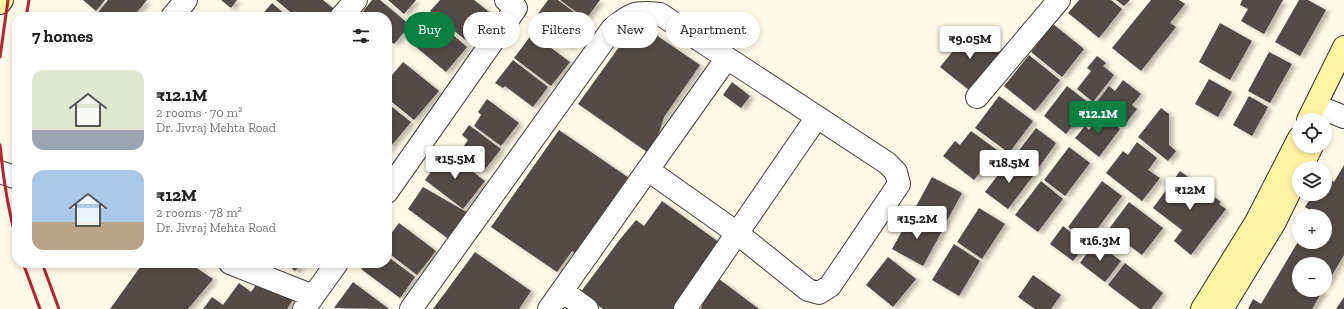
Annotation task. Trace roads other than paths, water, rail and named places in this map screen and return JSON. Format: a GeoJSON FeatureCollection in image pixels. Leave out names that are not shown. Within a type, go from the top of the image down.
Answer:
{"type":"FeatureCollection","features":[{"type":"Feature","properties":{"kind":"main road"},"geometry":{"type":"LineString","coordinates":[[1311,113],[1344,47]]}},
{"type":"Feature","properties":{"kind":"main road"},"geometry":{"type":"LineString","coordinates":[[1333,116],[1344,81]]}},
{"type":"Feature","properties":{"kind":"main road"},"geometry":{"type":"LineString","coordinates":[[1202,309],[1256,222],[1292,152]]}},
{"type":"Feature","properties":{"kind":"main road"},"geometry":{"type":"LineString","coordinates":[[1222,309],[1275,222],[1292,187]]}},
{"type":"Feature","properties":{"kind":"street"},"geometry":{"type":"LineString","coordinates":[[176,12],[186,0]]}},
{"type":"Feature","properties":{"kind":"street"},"geometry":{"type":"LineString","coordinates":[[345,12],[356,0]]}},
{"type":"Feature","properties":{"kind":"street"},"geometry":{"type":"LineString","coordinates":[[976,97],[1059,0]]}},
{"type":"Feature","properties":{"kind":"street"},"geometry":{"type":"LineString","coordinates":[[392,185],[515,3]]}},
{"type":"Feature","properties":{"kind":"street"},"geometry":{"type":"LineString","coordinates":[[411,309],[612,29],[627,17],[643,12],[660,14],[887,163],[896,172],[899,184],[830,286],[819,293],[808,290],[737,233],[648,170]]}},
{"type":"Feature","properties":{"kind":"street"},"geometry":{"type":"LineString","coordinates":[[549,309],[727,58]]}},
{"type":"Feature","properties":{"kind":"street"},"geometry":{"type":"LineString","coordinates":[[685,309],[817,117]]}},
{"type":"Feature","properties":{"kind":"street"},"geometry":{"type":"LineString","coordinates":[[0,172],[12,176]]}},
{"type":"Feature","properties":{"kind":"street"},"geometry":{"type":"LineString","coordinates":[[240,268],[308,302],[333,268]]}},
{"type":"Feature","properties":{"kind":"street"},"geometry":{"type":"LineString","coordinates":[[562,291],[586,309]]}},
{"type":"Feature","properties":{"kind":"railway"},"geometry":{"type":"LineString","coordinates":[[0,57],[8,0]]}},
{"type":"Feature","properties":{"kind":"railway"},"geometry":{"type":"LineString","coordinates":[[27,12],[29,0]]}},
{"type":"Feature","properties":{"kind":"railway"},"geometry":{"type":"LineString","coordinates":[[0,145],[6,194],[12,222]]}},
{"type":"Feature","properties":{"kind":"railway"},"geometry":{"type":"LineString","coordinates":[[25,268],[40,309]]}},
{"type":"Feature","properties":{"kind":"railway"},"geometry":{"type":"LineString","coordinates":[[44,268],[59,309]]}}]}
